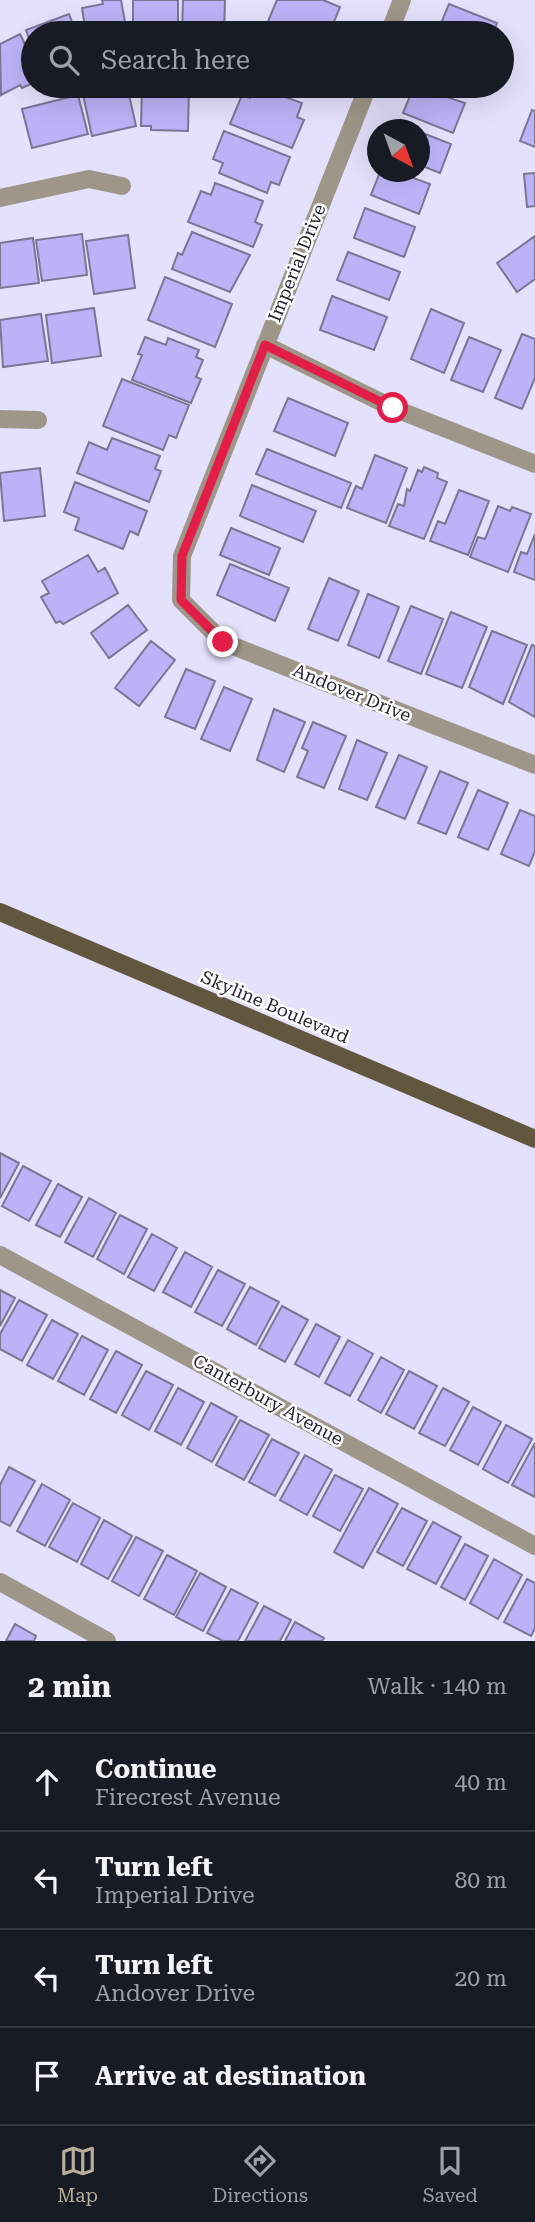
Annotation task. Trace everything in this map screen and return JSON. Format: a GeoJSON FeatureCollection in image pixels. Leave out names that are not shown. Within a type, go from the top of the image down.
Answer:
{"type":"FeatureCollection","features":[{"type":"Feature","properties":{"kind":"main road","name":"Skyline Boulevard"},"geometry":{"type":"LineString","coordinates":[[0,912],[535,1139]]}},
{"type":"Feature","properties":{"kind":"street"},"geometry":{"type":"LineString","coordinates":[[394,21],[402,0]]}},
{"type":"Feature","properties":{"kind":"street","name":"Imperial Drive"},"geometry":{"type":"LineString","coordinates":[[181,600],[182,556],[363,98]]}},
{"type":"Feature","properties":{"kind":"street"},"geometry":{"type":"LineString","coordinates":[[0,198],[89,179],[122,186]]}},
{"type":"Feature","properties":{"kind":"street"},"geometry":{"type":"LineString","coordinates":[[265,345],[393,408],[535,464]]}},
{"type":"Feature","properties":{"kind":"street"},"geometry":{"type":"LineString","coordinates":[[0,419],[38,420]]}},
{"type":"Feature","properties":{"kind":"street","name":"Andover Drive"},"geometry":{"type":"LineString","coordinates":[[181,600],[223,642],[535,765]]}},
{"type":"Feature","properties":{"kind":"street","name":"Canterbury Avenue"},"geometry":{"type":"LineString","coordinates":[[0,1255],[535,1546]]}},
{"type":"Feature","properties":{"kind":"street"},"geometry":{"type":"LineString","coordinates":[[0,1582],[107,1641]]}},
{"type":"Feature","properties":{"kind":"building"},"geometry":{"type":"Polygon","coordinates":[[[102,0],[121,0],[125,21],[84,21],[82,8],[103,4],[102,0]]]}},
{"type":"Feature","properties":{"kind":"building"},"geometry":{"type":"Polygon","coordinates":[[[133,0],[178,0],[178,21],[133,21],[133,0]]]}},
{"type":"Feature","properties":{"kind":"building"},"geometry":{"type":"Polygon","coordinates":[[[183,0],[225,0],[224,21],[182,21],[183,0]]]}},
{"type":"Feature","properties":{"kind":"building"},"geometry":{"type":"Polygon","coordinates":[[[277,0],[323,0],[340,7],[334,21],[268,21],[277,0]]]}},
{"type":"Feature","properties":{"kind":"building"},"geometry":{"type":"Polygon","coordinates":[[[449,4],[492,21],[442,21],[449,4]]]}},
{"type":"Feature","properties":{"kind":"building"},"geometry":{"type":"Polygon","coordinates":[[[69,14],[72,21],[50,21],[69,14]]]}},
{"type":"Feature","properties":{"kind":"building"},"geometry":{"type":"Polygon","coordinates":[[[20,34],[21,36],[21,86],[1,95],[0,44],[20,34]]]}},
{"type":"Feature","properties":{"kind":"building"},"geometry":{"type":"Polygon","coordinates":[[[66,98],[79,98],[88,134],[32,148],[22,109],[66,98]]]}},
{"type":"Feature","properties":{"kind":"building"},"geometry":{"type":"Polygon","coordinates":[[[84,98],[130,98],[136,126],[92,136],[84,98]]]}},
{"type":"Feature","properties":{"kind":"building"},"geometry":{"type":"Polygon","coordinates":[[[142,98],[189,98],[188,131],[151,130],[151,126],[141,126],[142,98]]]}},
{"type":"Feature","properties":{"kind":"building"},"geometry":{"type":"Polygon","coordinates":[[[241,98],[288,98],[302,103],[297,117],[304,120],[292,148],[230,124],[241,98]]]}},
{"type":"Feature","properties":{"kind":"building"},"geometry":{"type":"Polygon","coordinates":[[[409,98],[450,98],[465,103],[453,133],[430,124],[430,119],[418,119],[403,113],[409,98]]]}},
{"type":"Feature","properties":{"kind":"building"},"geometry":{"type":"Polygon","coordinates":[[[532,110],[535,111],[535,147],[520,141],[532,110]]]}},
{"type":"Feature","properties":{"kind":"building"},"geometry":{"type":"Polygon","coordinates":[[[224,131],[290,157],[279,185],[271,182],[267,193],[219,173],[223,163],[213,159],[224,131]]]}},
{"type":"Feature","properties":{"kind":"building"},"geometry":{"type":"Polygon","coordinates":[[[430,136],[451,144],[440,173],[430,169],[430,136]]]}},
{"type":"Feature","properties":{"kind":"building"},"geometry":{"type":"Polygon","coordinates":[[[535,173],[535,206],[527,207],[524,174],[535,173]]]}},
{"type":"Feature","properties":{"kind":"building"},"geometry":{"type":"Polygon","coordinates":[[[376,182],[430,184],[419,214],[371,195],[376,182]]]}},
{"type":"Feature","properties":{"kind":"building"},"geometry":{"type":"Polygon","coordinates":[[[215,183],[263,201],[255,222],[262,225],[253,247],[188,222],[201,191],[211,195],[215,183]]]}},
{"type":"Feature","properties":{"kind":"building"},"geometry":{"type":"Polygon","coordinates":[[[365,208],[415,227],[404,257],[354,238],[365,208]]]}},
{"type":"Feature","properties":{"kind":"building"},"geometry":{"type":"Polygon","coordinates":[[[192,232],[250,255],[230,292],[172,269],[178,253],[182,255],[192,232]]]}},
{"type":"Feature","properties":{"kind":"building"},"geometry":{"type":"Polygon","coordinates":[[[82,234],[87,275],[42,281],[36,240],[82,234]]]}},
{"type":"Feature","properties":{"kind":"building"},"geometry":{"type":"Polygon","coordinates":[[[128,235],[135,288],[94,294],[86,241],[128,235]]]}},
{"type":"Feature","properties":{"kind":"building"},"geometry":{"type":"Polygon","coordinates":[[[535,236],[535,279],[517,292],[497,263],[535,236]]]}},
{"type":"Feature","properties":{"kind":"building"},"geometry":{"type":"Polygon","coordinates":[[[33,238],[39,283],[0,288],[0,243],[33,238]]]}},
{"type":"Feature","properties":{"kind":"building"},"geometry":{"type":"Polygon","coordinates":[[[348,252],[400,272],[389,300],[337,280],[348,252]]]}},
{"type":"Feature","properties":{"kind":"building"},"geometry":{"type":"Polygon","coordinates":[[[165,277],[232,304],[215,347],[148,320],[165,277]]]}},
{"type":"Feature","properties":{"kind":"building"},"geometry":{"type":"Polygon","coordinates":[[[332,296],[387,317],[374,350],[320,330],[332,296]]]}},
{"type":"Feature","properties":{"kind":"building"},"geometry":{"type":"Polygon","coordinates":[[[94,308],[101,356],[52,363],[46,315],[94,308]]]}},
{"type":"Feature","properties":{"kind":"building"},"geometry":{"type":"Polygon","coordinates":[[[431,309],[464,323],[444,373],[411,359],[431,309]]]}},
{"type":"Feature","properties":{"kind":"building"},"geometry":{"type":"Polygon","coordinates":[[[41,314],[48,361],[3,367],[0,320],[41,314]]]}},
{"type":"Feature","properties":{"kind":"building"},"geometry":{"type":"Polygon","coordinates":[[[522,334],[535,339],[535,378],[522,409],[495,398],[522,334]]]}},
{"type":"Feature","properties":{"kind":"building"},"geometry":{"type":"Polygon","coordinates":[[[145,337],[166,345],[168,338],[199,350],[196,357],[203,360],[196,377],[201,379],[191,403],[132,380],[142,355],[138,354],[145,337]]]}},
{"type":"Feature","properties":{"kind":"building"},"geometry":{"type":"Polygon","coordinates":[[[469,337],[501,350],[483,392],[451,380],[469,337]]]}},
{"type":"Feature","properties":{"kind":"building"},"geometry":{"type":"Polygon","coordinates":[[[122,379],[189,405],[176,438],[169,435],[163,450],[103,426],[122,379]]]}},
{"type":"Feature","properties":{"kind":"building"},"geometry":{"type":"Polygon","coordinates":[[[288,398],[348,423],[335,456],[274,431],[288,398]]]}},
{"type":"Feature","properties":{"kind":"building"},"geometry":{"type":"Polygon","coordinates":[[[112,438],[160,456],[155,469],[161,471],[149,502],[77,473],[89,442],[107,450],[112,438]]]}},
{"type":"Feature","properties":{"kind":"building"},"geometry":{"type":"Polygon","coordinates":[[[267,449],[351,483],[341,508],[256,474],[267,449]]]}},
{"type":"Feature","properties":{"kind":"building"},"geometry":{"type":"Polygon","coordinates":[[[375,455],[407,468],[386,523],[347,508],[356,486],[362,489],[375,455]]]}},
{"type":"Feature","properties":{"kind":"building"},"geometry":{"type":"Polygon","coordinates":[[[424,467],[438,473],[437,478],[447,482],[424,539],[389,526],[398,504],[404,506],[407,489],[410,491],[418,470],[422,472],[424,467]]]}},
{"type":"Feature","properties":{"kind":"building"},"geometry":{"type":"Polygon","coordinates":[[[40,468],[45,516],[4,521],[0,473],[40,468]]]}},
{"type":"Feature","properties":{"kind":"building"},"geometry":{"type":"Polygon","coordinates":[[[75,482],[147,511],[138,535],[130,531],[123,549],[75,530],[79,518],[64,512],[75,482]]]}},
{"type":"Feature","properties":{"kind":"building"},"geometry":{"type":"Polygon","coordinates":[[[252,485],[316,511],[303,542],[240,516],[252,485]]]}},
{"type":"Feature","properties":{"kind":"building"},"geometry":{"type":"Polygon","coordinates":[[[459,490],[489,501],[468,555],[430,541],[438,521],[445,524],[459,490]]]}},
{"type":"Feature","properties":{"kind":"building"},"geometry":{"type":"Polygon","coordinates":[[[498,506],[510,511],[512,507],[531,514],[508,572],[470,557],[478,537],[485,539],[498,506]]]}},
{"type":"Feature","properties":{"kind":"building"},"geometry":{"type":"Polygon","coordinates":[[[231,528],[280,548],[269,575],[220,555],[231,528]]]}},
{"type":"Feature","properties":{"kind":"building"},"geometry":{"type":"Polygon","coordinates":[[[535,534],[535,580],[514,572],[521,552],[527,554],[535,534]]]}},
{"type":"Feature","properties":{"kind":"building"},"geometry":{"type":"Polygon","coordinates":[[[88,555],[98,572],[105,568],[118,593],[63,624],[60,621],[56,623],[41,597],[49,593],[42,581],[88,555]]]}},
{"type":"Feature","properties":{"kind":"building"},"geometry":{"type":"Polygon","coordinates":[[[230,564],[289,588],[275,621],[217,595],[230,564]]]}},
{"type":"Feature","properties":{"kind":"building"},"geometry":{"type":"Polygon","coordinates":[[[329,578],[359,591],[338,641],[308,629],[329,578]]]}},
{"type":"Feature","properties":{"kind":"building"},"geometry":{"type":"Polygon","coordinates":[[[368,594],[399,607],[379,658],[348,645],[368,594]]]}},
{"type":"Feature","properties":{"kind":"building"},"geometry":{"type":"Polygon","coordinates":[[[128,605],[147,630],[109,658],[91,633],[128,605]]]}},
{"type":"Feature","properties":{"kind":"building"},"geometry":{"type":"Polygon","coordinates":[[[411,606],[443,619],[421,674],[388,661],[411,606]]]}},
{"type":"Feature","properties":{"kind":"building"},"geometry":{"type":"Polygon","coordinates":[[[451,612],[487,627],[462,688],[426,674],[451,612]]]}},
{"type":"Feature","properties":{"kind":"building"},"geometry":{"type":"Polygon","coordinates":[[[492,631],[527,645],[503,704],[469,687],[492,631]]]}},
{"type":"Feature","properties":{"kind":"building"},"geometry":{"type":"Polygon","coordinates":[[[151,641],[175,660],[139,706],[115,688],[151,641]]]}},
{"type":"Feature","properties":{"kind":"building"},"geometry":{"type":"Polygon","coordinates":[[[532,645],[535,646],[535,717],[509,702],[532,645]]]}},
{"type":"Feature","properties":{"kind":"building"},"geometry":{"type":"Polygon","coordinates":[[[186,669],[215,681],[195,729],[165,717],[186,669]]]}},
{"type":"Feature","properties":{"kind":"building"},"geometry":{"type":"Polygon","coordinates":[[[224,687],[252,699],[230,751],[201,739],[224,687]]]}},
{"type":"Feature","properties":{"kind":"building"},"geometry":{"type":"Polygon","coordinates":[[[274,709],[305,722],[284,772],[257,760],[274,709]]]}},
{"type":"Feature","properties":{"kind":"building"},"geometry":{"type":"Polygon","coordinates":[[[313,722],[346,736],[324,788],[297,777],[308,751],[302,748],[313,722]]]}},
{"type":"Feature","properties":{"kind":"building"},"geometry":{"type":"Polygon","coordinates":[[[357,740],[387,753],[367,800],[339,789],[357,740]]]}},
{"type":"Feature","properties":{"kind":"building"},"geometry":{"type":"Polygon","coordinates":[[[399,755],[427,767],[405,819],[376,807],[399,755]]]}},
{"type":"Feature","properties":{"kind":"building"},"geometry":{"type":"Polygon","coordinates":[[[440,771],[468,783],[446,834],[418,823],[440,771]]]}},
{"type":"Feature","properties":{"kind":"building"},"geometry":{"type":"Polygon","coordinates":[[[478,790],[508,803],[488,850],[458,837],[478,790]]]}},
{"type":"Feature","properties":{"kind":"building"},"geometry":{"type":"Polygon","coordinates":[[[520,810],[535,816],[535,851],[529,866],[501,854],[520,810]]]}},
{"type":"Feature","properties":{"kind":"building"},"geometry":{"type":"Polygon","coordinates":[[[0,1153],[19,1163],[0,1198],[0,1153]]]}},
{"type":"Feature","properties":{"kind":"building"},"geometry":{"type":"Polygon","coordinates":[[[23,1166],[51,1181],[29,1221],[2,1206],[23,1166]]]}},
{"type":"Feature","properties":{"kind":"building"},"geometry":{"type":"Polygon","coordinates":[[[58,1184],[82,1197],[60,1237],[36,1225],[58,1184]]]}},
{"type":"Feature","properties":{"kind":"building"},"geometry":{"type":"Polygon","coordinates":[[[89,1198],[116,1213],[93,1257],[65,1242],[89,1198]]]}},
{"type":"Feature","properties":{"kind":"building"},"geometry":{"type":"Polygon","coordinates":[[[120,1215],[147,1229],[124,1274],[97,1259],[120,1215]]]}},
{"type":"Feature","properties":{"kind":"building"},"geometry":{"type":"Polygon","coordinates":[[[152,1234],[177,1248],[154,1291],[128,1277],[152,1234]]]}},
{"type":"Feature","properties":{"kind":"building"},"geometry":{"type":"Polygon","coordinates":[[[185,1252],[212,1267],[191,1307],[163,1292],[185,1252]]]}},
{"type":"Feature","properties":{"kind":"building"},"geometry":{"type":"Polygon","coordinates":[[[218,1270],[245,1284],[222,1326],[195,1312],[218,1270]]]}},
{"type":"Feature","properties":{"kind":"building"},"geometry":{"type":"Polygon","coordinates":[[[250,1287],[279,1302],[256,1345],[227,1329],[250,1287]]]}},
{"type":"Feature","properties":{"kind":"building"},"geometry":{"type":"Polygon","coordinates":[[[0,1290],[15,1298],[0,1326],[0,1290]]]}},
{"type":"Feature","properties":{"kind":"building"},"geometry":{"type":"Polygon","coordinates":[[[19,1300],[47,1315],[22,1361],[0,1349],[0,1334],[19,1300]]]}},
{"type":"Feature","properties":{"kind":"building"},"geometry":{"type":"Polygon","coordinates":[[[282,1306],[308,1320],[285,1362],[259,1348],[282,1306]]]}},
{"type":"Feature","properties":{"kind":"building"},"geometry":{"type":"Polygon","coordinates":[[[52,1320],[78,1334],[53,1379],[27,1365],[52,1320]]]}},
{"type":"Feature","properties":{"kind":"building"},"geometry":{"type":"Polygon","coordinates":[[[316,1324],[340,1337],[319,1377],[295,1364],[316,1324]]]}},
{"type":"Feature","properties":{"kind":"building"},"geometry":{"type":"Polygon","coordinates":[[[82,1336],[108,1350],[84,1395],[58,1381],[82,1336]]]}},
{"type":"Feature","properties":{"kind":"building"},"geometry":{"type":"Polygon","coordinates":[[[348,1340],[373,1354],[350,1396],[325,1383],[348,1340]]]}},
{"type":"Feature","properties":{"kind":"building"},"geometry":{"type":"Polygon","coordinates":[[[116,1351],[142,1365],[116,1413],[90,1399],[116,1351]]]}},
{"type":"Feature","properties":{"kind":"building"},"geometry":{"type":"Polygon","coordinates":[[[381,1357],[404,1370],[381,1413],[358,1400],[381,1357]]]}},
{"type":"Feature","properties":{"kind":"building"},"geometry":{"type":"Polygon","coordinates":[[[146,1371],[173,1385],[149,1430],[122,1415],[146,1371]]]}},
{"type":"Feature","properties":{"kind":"building"},"geometry":{"type":"Polygon","coordinates":[[[409,1371],[437,1386],[414,1429],[386,1414],[409,1371]]]}},
{"type":"Feature","properties":{"kind":"building"},"geometry":{"type":"Polygon","coordinates":[[[178,1388],[204,1402],[181,1445],[155,1431],[178,1388]]]}},
{"type":"Feature","properties":{"kind":"building"},"geometry":{"type":"Polygon","coordinates":[[[443,1388],[469,1402],[445,1446],[419,1433],[443,1388]]]}},
{"type":"Feature","properties":{"kind":"building"},"geometry":{"type":"Polygon","coordinates":[[[211,1403],[237,1417],[212,1462],[187,1448],[211,1403]]]}},
{"type":"Feature","properties":{"kind":"building"},"geometry":{"type":"Polygon","coordinates":[[[473,1407],[501,1422],[478,1465],[450,1450],[473,1407]]]}},
{"type":"Feature","properties":{"kind":"building"},"geometry":{"type":"Polygon","coordinates":[[[240,1420],[269,1435],[244,1480],[216,1465],[240,1420]]]}},
{"type":"Feature","properties":{"kind":"building"},"geometry":{"type":"Polygon","coordinates":[[[506,1425],[532,1439],[508,1483],[483,1469],[506,1425]]]}},
{"type":"Feature","properties":{"kind":"building"},"geometry":{"type":"Polygon","coordinates":[[[272,1439],[299,1453],[275,1496],[249,1482],[272,1439]]]}},
{"type":"Feature","properties":{"kind":"building"},"geometry":{"type":"Polygon","coordinates":[[[535,1443],[535,1497],[512,1485],[535,1443]]]}},
{"type":"Feature","properties":{"kind":"building"},"geometry":{"type":"Polygon","coordinates":[[[305,1455],[332,1470],[307,1515],[280,1500],[305,1455]]]}},
{"type":"Feature","properties":{"kind":"building"},"geometry":{"type":"Polygon","coordinates":[[[9,1467],[35,1481],[10,1526],[0,1521],[0,1485],[9,1467]]]}},
{"type":"Feature","properties":{"kind":"building"},"geometry":{"type":"Polygon","coordinates":[[[335,1475],[363,1489],[340,1531],[313,1516],[335,1475]]]}},
{"type":"Feature","properties":{"kind":"building"},"geometry":{"type":"Polygon","coordinates":[[[42,1484],[70,1500],[45,1546],[17,1531],[42,1484]]]}},
{"type":"Feature","properties":{"kind":"building"},"geometry":{"type":"Polygon","coordinates":[[[369,1488],[398,1504],[363,1568],[334,1552],[369,1488]]]}},
{"type":"Feature","properties":{"kind":"building"},"geometry":{"type":"Polygon","coordinates":[[[73,1503],[100,1518],[77,1562],[49,1547],[73,1503]]]}},
{"type":"Feature","properties":{"kind":"building"},"geometry":{"type":"Polygon","coordinates":[[[402,1508],[427,1521],[403,1566],[377,1552],[402,1508]]]}},
{"type":"Feature","properties":{"kind":"building"},"geometry":{"type":"Polygon","coordinates":[[[104,1520],[132,1536],[108,1579],[81,1564],[104,1520]]]}},
{"type":"Feature","properties":{"kind":"building"},"geometry":{"type":"Polygon","coordinates":[[[433,1522],[461,1537],[436,1584],[407,1569],[433,1522]]]}},
{"type":"Feature","properties":{"kind":"building"},"geometry":{"type":"Polygon","coordinates":[[[136,1537],[163,1551],[139,1596],[112,1581],[136,1537]]]}},
{"type":"Feature","properties":{"kind":"building"},"geometry":{"type":"Polygon","coordinates":[[[465,1544],[488,1556],[465,1600],[441,1587],[465,1544]]]}},
{"type":"Feature","properties":{"kind":"building"},"geometry":{"type":"Polygon","coordinates":[[[167,1555],[197,1571],[174,1615],[144,1599],[167,1555]]]}},
{"type":"Feature","properties":{"kind":"building"},"geometry":{"type":"Polygon","coordinates":[[[494,1559],[522,1575],[498,1619],[470,1603],[494,1559]]]}},
{"type":"Feature","properties":{"kind":"building"},"geometry":{"type":"Polygon","coordinates":[[[200,1573],[226,1587],[203,1631],[176,1617],[200,1573]]]}},
{"type":"Feature","properties":{"kind":"building"},"geometry":{"type":"Polygon","coordinates":[[[527,1579],[535,1583],[535,1628],[531,1636],[504,1622],[527,1579]]]}},
{"type":"Feature","properties":{"kind":"building"},"geometry":{"type":"Polygon","coordinates":[[[231,1589],[258,1603],[238,1641],[223,1641],[207,1633],[231,1589]]]}},
{"type":"Feature","properties":{"kind":"building"},"geometry":{"type":"Polygon","coordinates":[[[264,1606],[291,1620],[280,1641],[245,1641],[264,1606]]]}},
{"type":"Feature","properties":{"kind":"building"},"geometry":{"type":"Polygon","coordinates":[[[295,1622],[324,1638],[322,1641],[285,1641],[295,1622]]]}},
{"type":"Feature","properties":{"kind":"building"},"geometry":{"type":"Polygon","coordinates":[[[15,1624],[36,1636],[34,1641],[6,1641],[15,1624]]]}},
{"type":"Feature","properties":{"kind":"route"},"geometry":{"type":"LineString","coordinates":[[223,642],[181,600],[182,556],[265,345],[393,408]]}}]}
